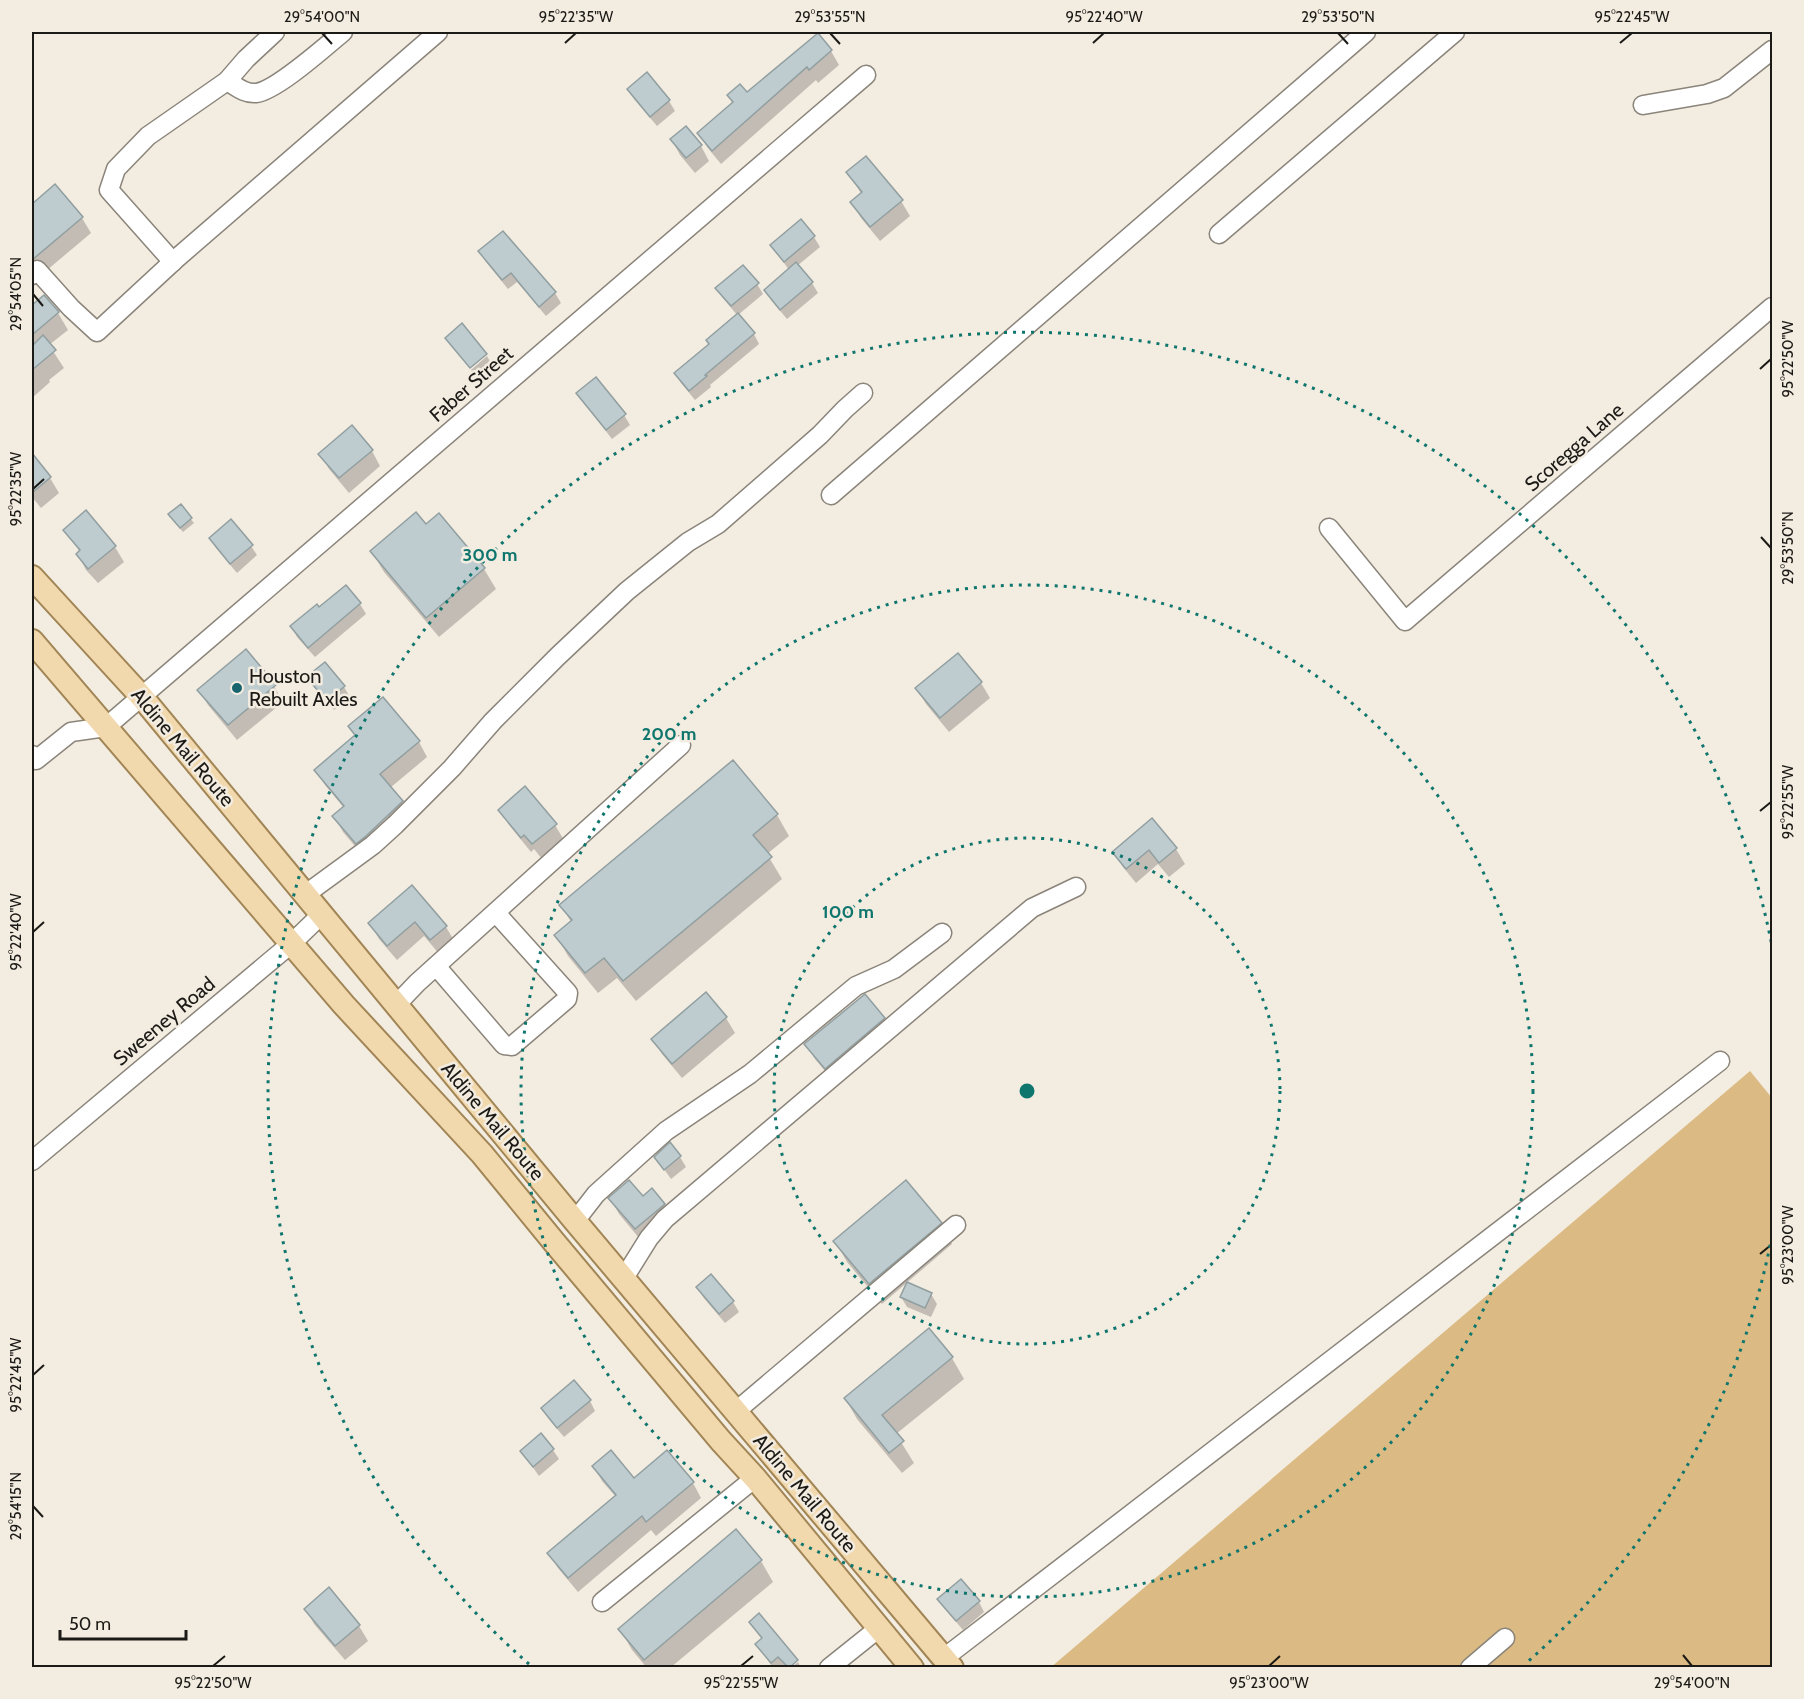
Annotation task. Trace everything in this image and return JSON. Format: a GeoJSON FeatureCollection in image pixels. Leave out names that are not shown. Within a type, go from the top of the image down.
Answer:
{"type":"FeatureCollection","features":[{"type":"Feature","properties":{"kind":"main road","name":"Aldine Mail Route"},"geometry":{"type":"LineString","coordinates":[[32,577],[141,696],[575,1221],[948,1663]]}},
{"type":"Feature","properties":{"kind":"main road","name":"Aldine Mail Route"},"geometry":{"type":"LineString","coordinates":[[32,641],[369,1032],[482,1154],[912,1668]]}},
{"type":"Feature","properties":{"kind":"main road"},"geometry":{"type":"LineString","coordinates":[[369,1032],[396,1005]]}},
{"type":"Feature","properties":{"kind":"main road"},"geometry":{"type":"LineString","coordinates":[[554,1242],[575,1221]]}},
{"type":"Feature","properties":{"kind":"main road"},"geometry":{"type":"LineString","coordinates":[[755,1478],[775,1458]]}},
{"type":"Feature","properties":{"kind":"street"},"geometry":{"type":"LineString","coordinates":[[173,262],[109,190],[116,169],[148,136],[227,81],[246,59],[275,32]]}},
{"type":"Feature","properties":{"kind":"street"},"geometry":{"type":"LineString","coordinates":[[227,81],[245,93],[258,93],[276,85],[343,32]]}},
{"type":"Feature","properties":{"kind":"street"},"geometry":{"type":"LineString","coordinates":[[831,495],[1366,32]]}},
{"type":"Feature","properties":{"kind":"street"},"geometry":{"type":"LineString","coordinates":[[1219,234],[1455,32]]}},
{"type":"Feature","properties":{"kind":"street"},"geometry":{"type":"LineString","coordinates":[[32,275],[37,270],[70,308],[97,332],[173,262],[434,33]]}},
{"type":"Feature","properties":{"kind":"street"},"geometry":{"type":"LineString","coordinates":[[1643,105],[1707,94],[1724,87],[1773,50]]}},
{"type":"Feature","properties":{"kind":"street","name":"Faber Street"},"geometry":{"type":"LineString","coordinates":[[106,726],[866,75]]}},
{"type":"Feature","properties":{"kind":"street","name":"Scoregga Lane"},"geometry":{"type":"LineString","coordinates":[[1329,528],[1405,621],[1773,307]]}},
{"type":"Feature","properties":{"kind":"street"},"geometry":{"type":"LineString","coordinates":[[306,894],[395,825],[452,768],[493,721],[627,591],[688,543],[727,517],[820,435],[863,393]]}},
{"type":"Feature","properties":{"kind":"street"},"geometry":{"type":"LineString","coordinates":[[32,755],[36,760],[71,732],[106,726]]}},
{"type":"Feature","properties":{"kind":"street"},"geometry":{"type":"LineString","coordinates":[[396,1005],[436,966],[681,745]]}},
{"type":"Feature","properties":{"kind":"street"},"geometry":{"type":"LineString","coordinates":[[624,1278],[649,1238],[665,1220],[1032,908],[1076,886]]}},
{"type":"Feature","properties":{"kind":"street"},"geometry":{"type":"LineString","coordinates":[[436,966],[504,1045],[512,1046],[567,999],[568,993],[495,913]]}},
{"type":"Feature","properties":{"kind":"street","name":"Sweeney Road"},"geometry":{"type":"LineString","coordinates":[[32,1161],[292,944],[322,914]]}},
{"type":"Feature","properties":{"kind":"street"},"geometry":{"type":"LineString","coordinates":[[575,1221],[596,1194],[666,1131],[750,1074],[855,986],[894,969],[942,933]]}},
{"type":"Feature","properties":{"kind":"street"},"geometry":{"type":"LineString","coordinates":[[948,1663],[1720,1061]]}},
{"type":"Feature","properties":{"kind":"street"},"geometry":{"type":"LineString","coordinates":[[735,1412],[956,1225]]}},
{"type":"Feature","properties":{"kind":"street"},"geometry":{"type":"LineString","coordinates":[[602,1602],[755,1478]]}},
{"type":"Feature","properties":{"kind":"street"},"geometry":{"type":"LineString","coordinates":[[839,1664],[879,1628]]}},
{"type":"Feature","properties":{"kind":"street"},"geometry":{"type":"LineString","coordinates":[[1470,1668],[1505,1638]]}},
{"type":"Feature","properties":{"kind":"shaded area"},"geometry":{"type":"Polygon","coordinates":[[[1750,1071],[1772,1098],[1772,1667],[1050,1668],[1750,1071]]]}},
{"type":"Feature","properties":{"kind":"building"},"geometry":{"type":"Polygon","coordinates":[[[818,33],[832,50],[809,70],[807,67],[712,151],[697,133],[733,102],[727,95],[740,84],[747,92],[818,33]]]}},
{"type":"Feature","properties":{"kind":"building"},"geometry":{"type":"Polygon","coordinates":[[[647,72],[670,100],[650,117],[627,89],[647,72]]]}},
{"type":"Feature","properties":{"kind":"building"},"geometry":{"type":"Polygon","coordinates":[[[686,126],[702,145],[686,158],[670,139],[686,126]]]}},
{"type":"Feature","properties":{"kind":"building"},"geometry":{"type":"Polygon","coordinates":[[[866,156],[903,200],[870,227],[850,202],[862,192],[846,172],[866,156]]]}},
{"type":"Feature","properties":{"kind":"building"},"geometry":{"type":"Polygon","coordinates":[[[55,184],[83,217],[32,260],[32,204],[55,184]]]}},
{"type":"Feature","properties":{"kind":"building"},"geometry":{"type":"Polygon","coordinates":[[[801,219],[815,236],[784,262],[770,245],[801,219]]]}},
{"type":"Feature","properties":{"kind":"building"},"geometry":{"type":"Polygon","coordinates":[[[503,231],[556,292],[539,307],[511,273],[502,280],[478,251],[503,231]]]}},
{"type":"Feature","properties":{"kind":"building"},"geometry":{"type":"Polygon","coordinates":[[[796,262],[813,282],[780,310],[764,290],[796,262]]]}},
{"type":"Feature","properties":{"kind":"building"},"geometry":{"type":"Polygon","coordinates":[[[743,265],[759,283],[731,306],[715,288],[743,265]]]}},
{"type":"Feature","properties":{"kind":"building"},"geometry":{"type":"Polygon","coordinates":[[[44,295],[59,312],[32,335],[32,305],[44,295]]]}},
{"type":"Feature","properties":{"kind":"building"},"geometry":{"type":"Polygon","coordinates":[[[738,313],[755,333],[689,391],[674,373],[709,344],[706,340],[738,313]]]}},
{"type":"Feature","properties":{"kind":"building"},"geometry":{"type":"Polygon","coordinates":[[[462,323],[487,354],[470,368],[445,338],[462,323]]]}},
{"type":"Feature","properties":{"kind":"building"},"geometry":{"type":"Polygon","coordinates":[[[43,335],[56,350],[32,370],[32,346],[43,335]]]}},
{"type":"Feature","properties":{"kind":"building"},"geometry":{"type":"Polygon","coordinates":[[[596,377],[626,414],[606,430],[576,393],[596,377]]]}},
{"type":"Feature","properties":{"kind":"building"},"geometry":{"type":"Polygon","coordinates":[[[352,425],[373,450],[339,478],[318,454],[352,425]]]}},
{"type":"Feature","properties":{"kind":"building"},"geometry":{"type":"Polygon","coordinates":[[[32,453],[51,477],[32,493],[32,453]]]}},
{"type":"Feature","properties":{"kind":"building"},"geometry":{"type":"Polygon","coordinates":[[[181,504],[192,518],[180,528],[168,514],[181,504]]]}},
{"type":"Feature","properties":{"kind":"building"},"geometry":{"type":"Polygon","coordinates":[[[86,510],[116,546],[88,569],[76,554],[80,550],[63,530],[86,510]]]}},
{"type":"Feature","properties":{"kind":"building"},"geometry":{"type":"Polygon","coordinates":[[[416,512],[426,524],[439,513],[485,568],[426,618],[370,551],[416,512]]]}},
{"type":"Feature","properties":{"kind":"building"},"geometry":{"type":"Polygon","coordinates":[[[231,519],[253,545],[230,564],[209,538],[231,519]]]}},
{"type":"Feature","properties":{"kind":"building"},"geometry":{"type":"Polygon","coordinates":[[[346,585],[361,603],[308,648],[290,626],[317,604],[319,607],[346,585]]]}},
{"type":"Feature","properties":{"kind":"building","name":"Houston Rebuilt Axles"},"geometry":{"type":"Polygon","coordinates":[[[246,649],[276,685],[228,725],[197,690],[246,649]]]}},
{"type":"Feature","properties":{"kind":"building"},"geometry":{"type":"Polygon","coordinates":[[[958,653],[982,682],[940,718],[915,688],[958,653]]]}},
{"type":"Feature","properties":{"kind":"building"},"geometry":{"type":"Polygon","coordinates":[[[325,662],[345,686],[327,701],[306,677],[325,662]]]}},
{"type":"Feature","properties":{"kind":"building"},"geometry":{"type":"Polygon","coordinates":[[[383,697],[420,741],[380,774],[403,801],[356,844],[332,816],[344,806],[314,770],[355,735],[348,726],[383,697]]]}},
{"type":"Feature","properties":{"kind":"building"},"geometry":{"type":"Polygon","coordinates":[[[733,760],[778,814],[753,835],[772,857],[623,981],[604,958],[585,973],[554,935],[572,920],[559,905],[733,760]]]}},
{"type":"Feature","properties":{"kind":"building"},"geometry":{"type":"Polygon","coordinates":[[[525,786],[557,824],[532,844],[524,835],[521,838],[498,810],[525,786]]]}},
{"type":"Feature","properties":{"kind":"building"},"geometry":{"type":"Polygon","coordinates":[[[1152,818],[1177,848],[1159,863],[1149,850],[1126,869],[1112,852],[1152,818]]]}},
{"type":"Feature","properties":{"kind":"building"},"geometry":{"type":"Polygon","coordinates":[[[412,885],[447,926],[430,940],[415,922],[387,946],[368,923],[412,885]]]}},
{"type":"Feature","properties":{"kind":"building"},"geometry":{"type":"Polygon","coordinates":[[[706,992],[727,1017],[672,1064],[651,1039],[706,992]]]}},
{"type":"Feature","properties":{"kind":"building"},"geometry":{"type":"Polygon","coordinates":[[[865,994],[885,1018],[825,1069],[804,1044],[865,994]]]}},
{"type":"Feature","properties":{"kind":"building"},"geometry":{"type":"Polygon","coordinates":[[[670,1142],[681,1156],[664,1170],[654,1157],[670,1142]]]}},
{"type":"Feature","properties":{"kind":"building"},"geometry":{"type":"Polygon","coordinates":[[[629,1180],[643,1196],[652,1188],[665,1204],[635,1229],[608,1198],[629,1180]]]}},
{"type":"Feature","properties":{"kind":"building"},"geometry":{"type":"Polygon","coordinates":[[[906,1180],[942,1223],[869,1284],[833,1241],[906,1180]]]}},
{"type":"Feature","properties":{"kind":"building"},"geometry":{"type":"Polygon","coordinates":[[[711,1274],[734,1301],[719,1314],[696,1287],[711,1274]]]}},
{"type":"Feature","properties":{"kind":"building"},"geometry":{"type":"Polygon","coordinates":[[[907,1282],[932,1293],[925,1308],[900,1297],[907,1282]]]}},
{"type":"Feature","properties":{"kind":"building"},"geometry":{"type":"Polygon","coordinates":[[[929,1328],[953,1357],[882,1415],[904,1441],[889,1453],[844,1398],[929,1328]]]}},
{"type":"Feature","properties":{"kind":"building"},"geometry":{"type":"Polygon","coordinates":[[[574,1380],[591,1400],[557,1428],[541,1408],[574,1380]]]}},
{"type":"Feature","properties":{"kind":"building"},"geometry":{"type":"Polygon","coordinates":[[[541,1433],[554,1449],[533,1467],[520,1451],[541,1433]]]}},
{"type":"Feature","properties":{"kind":"building"},"geometry":{"type":"Polygon","coordinates":[[[611,1450],[634,1478],[667,1450],[694,1482],[646,1522],[642,1516],[568,1578],[547,1553],[616,1495],[592,1466],[611,1450]]]}},
{"type":"Feature","properties":{"kind":"building"},"geometry":{"type":"Polygon","coordinates":[[[736,1529],[762,1560],[644,1660],[618,1629],[736,1529]]]}},
{"type":"Feature","properties":{"kind":"building"},"geometry":{"type":"Polygon","coordinates":[[[961,1579],[980,1601],[956,1621],[937,1599],[961,1579]]]}},
{"type":"Feature","properties":{"kind":"building"},"geometry":{"type":"Polygon","coordinates":[[[329,1587],[360,1625],[335,1646],[304,1609],[329,1587]]]}},
{"type":"Feature","properties":{"kind":"building"},"geometry":{"type":"Polygon","coordinates":[[[759,1613],[798,1660],[789,1668],[778,1657],[771,1663],[755,1644],[762,1638],[749,1622],[759,1613]]]}},
{"type":"Feature","properties":{"kind":"place","name":"Houston Rebuilt Axles"},"geometry":{"type":"Point","coordinates":[237,688]}}]}
